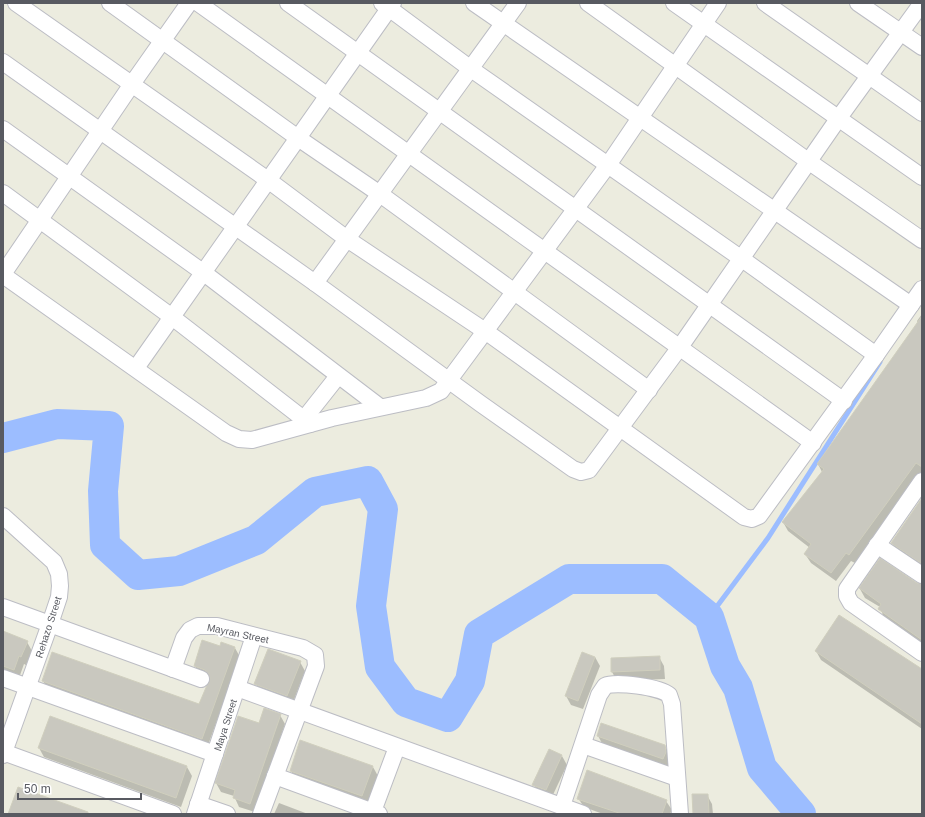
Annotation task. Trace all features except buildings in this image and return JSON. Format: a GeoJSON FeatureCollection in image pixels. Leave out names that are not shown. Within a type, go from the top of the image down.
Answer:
{"type":"FeatureCollection","features":[{"type":"Feature","properties":{"kind":"street"},"geometry":{"type":"LineString","coordinates":[[16,3],[268,180],[347,239],[485,331],[744,517],[752,519],[759,516],[876,356],[922,289]]}},
{"type":"Feature","properties":{"kind":"street"},"geometry":{"type":"LineString","coordinates":[[110,3],[298,138],[380,194],[649,390]]}},
{"type":"Feature","properties":{"kind":"street"},"geometry":{"type":"LineString","coordinates":[[189,3],[162,39],[3,275],[226,433],[239,439],[252,440],[307,421],[426,398],[441,391],[608,165],[718,3]]}},
{"type":"Feature","properties":{"kind":"street"},"geometry":{"type":"LineString","coordinates":[[198,3],[813,443]]}},
{"type":"Feature","properties":{"kind":"street"},"geometry":{"type":"LineString","coordinates":[[288,3],[844,400]]}},
{"type":"Feature","properties":{"kind":"street"},"geometry":{"type":"LineString","coordinates":[[474,3],[911,305]]}},
{"type":"Feature","properties":{"kind":"street"},"geometry":{"type":"LineString","coordinates":[[316,283],[518,3]]}},
{"type":"Feature","properties":{"kind":"street"},"geometry":{"type":"LineString","coordinates":[[588,3],[808,161],[922,240]]}},
{"type":"Feature","properties":{"kind":"street"},"geometry":{"type":"LineString","coordinates":[[674,3],[922,178]]}},
{"type":"Feature","properties":{"kind":"street"},"geometry":{"type":"LineString","coordinates":[[765,3],[922,113]]}},
{"type":"Feature","properties":{"kind":"street"},"geometry":{"type":"LineString","coordinates":[[858,3],[922,47]]}},
{"type":"Feature","properties":{"kind":"street"},"geometry":{"type":"LineString","coordinates":[[3,62],[235,228],[316,283],[573,469],[581,472],[589,470],[649,390],[742,259],[838,118],[922,3]]}},
{"type":"Feature","properties":{"kind":"street"},"geometry":{"type":"LineString","coordinates":[[136,368],[358,53],[388,5],[471,69],[742,259],[876,356]]}},
{"type":"Feature","properties":{"kind":"street"},"geometry":{"type":"LineString","coordinates":[[3,128],[204,273],[380,407]]}},
{"type":"Feature","properties":{"kind":"street"},"geometry":{"type":"LineString","coordinates":[[3,193],[172,317],[307,421]]}},
{"type":"Feature","properties":{"kind":"street"},"geometry":{"type":"LineString","coordinates":[[307,421],[338,376]]}},
{"type":"Feature","properties":{"kind":"street"},"geometry":{"type":"LineString","coordinates":[[922,481],[916,502],[877,545],[847,589],[847,596],[851,602],[922,653]]}},
{"type":"Feature","properties":{"kind":"street","name":"Rehazo Street"},"geometry":{"type":"LineString","coordinates":[[3,516],[54,562],[59,574],[59,597],[28,687],[3,753]]}},
{"type":"Feature","properties":{"kind":"street"},"geometry":{"type":"LineString","coordinates":[[877,545],[922,575]]}},
{"type":"Feature","properties":{"kind":"street"},"geometry":{"type":"LineString","coordinates":[[3,607],[201,679]]}},
{"type":"Feature","properties":{"kind":"street","name":"Mayran Street"},"geometry":{"type":"LineString","coordinates":[[173,669],[184,638],[190,630],[198,626],[217,626],[309,650],[315,655],[316,666],[300,712]]}},
{"type":"Feature","properties":{"kind":"street","name":"Maya Street"},"geometry":{"type":"LineString","coordinates":[[196,809],[254,636]]}},
{"type":"Feature","properties":{"kind":"street"},"geometry":{"type":"LineString","coordinates":[[3,678],[215,754]]}},
{"type":"Feature","properties":{"kind":"street"},"geometry":{"type":"LineString","coordinates":[[562,806],[599,695],[605,686],[615,684],[665,691],[670,694],[680,814]]}},
{"type":"Feature","properties":{"kind":"street"},"geometry":{"type":"LineString","coordinates":[[237,688],[397,748],[582,814]]}},
{"type":"Feature","properties":{"kind":"street"},"geometry":{"type":"LineString","coordinates":[[260,814],[300,712]]}},
{"type":"Feature","properties":{"kind":"street"},"geometry":{"type":"LineString","coordinates":[[583,745],[677,778]]}},
{"type":"Feature","properties":{"kind":"street"},"geometry":{"type":"LineString","coordinates":[[275,776],[375,813],[397,748]]}},
{"type":"Feature","properties":{"kind":"street"},"geometry":{"type":"LineString","coordinates":[[3,753],[174,814]]}},
{"type":"Feature","properties":{"kind":"street"},"geometry":{"type":"LineString","coordinates":[[196,809],[227,814]]}},
{"type":"Feature","properties":{"kind":"waterway"},"geometry":{"type":"LineString","coordinates":[[709,617],[768,538],[880,362]]}},
{"type":"Feature","properties":{"kind":"waterway"},"geometry":{"type":"LineString","coordinates":[[3,438],[57,424],[109,426],[103,491],[105,545],[138,575],[179,571],[256,540],[315,492],[368,481],[383,509],[371,606],[380,667],[406,702],[448,717],[470,681],[479,634],[569,579],[662,579],[709,617],[725,666],[738,688],[762,768],[801,814]]}}]}
